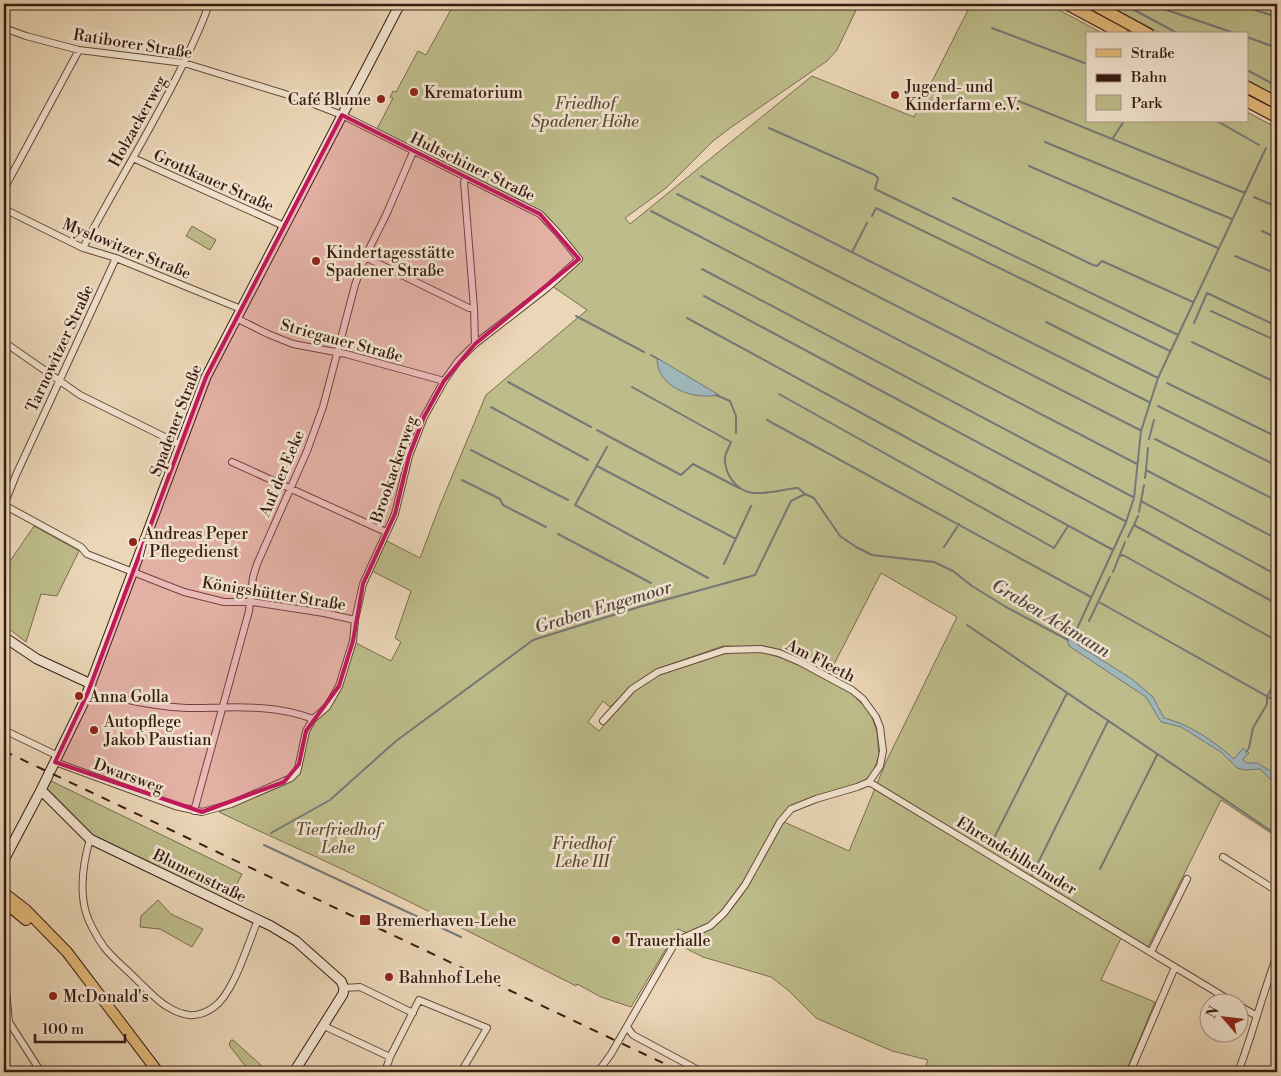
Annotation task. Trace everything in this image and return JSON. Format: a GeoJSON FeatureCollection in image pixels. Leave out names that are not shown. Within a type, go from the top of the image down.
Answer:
{"type":"FeatureCollection","features":[{"type":"Feature","properties":{"kind":"highway"},"geometry":{"type":"LineString","coordinates":[[1068,4],[1119,32]]}},
{"type":"Feature","properties":{"kind":"highway"},"geometry":{"type":"LineString","coordinates":[[1093,4],[1144,32]]}},
{"type":"Feature","properties":{"kind":"highway"},"geometry":{"type":"LineString","coordinates":[[1248,88],[1277,103]]}},
{"type":"Feature","properties":{"kind":"highway"},"geometry":{"type":"LineString","coordinates":[[1248,102],[1277,117]]}},
{"type":"Feature","properties":{"kind":"main road"},"geometry":{"type":"LineString","coordinates":[[4,893],[26,910],[66,952],[158,1072]]}},
{"type":"Feature","properties":{"kind":"main road"},"geometry":{"type":"LineString","coordinates":[[4,902],[62,956],[149,1072]]}},
{"type":"Feature","properties":{"kind":"street","name":"Holzackerweg"},"geometry":{"type":"LineString","coordinates":[[83,248],[102,211],[156,119],[184,63],[209,4]]}},
{"type":"Feature","properties":{"kind":"street","name":"Spadener Straße"},"geometry":{"type":"LineString","coordinates":[[4,860],[41,790],[91,684],[206,377],[400,4]]}},
{"type":"Feature","properties":{"kind":"street","name":"Ratiborer Straße"},"geometry":{"type":"LineString","coordinates":[[4,28],[79,50],[184,63],[298,98],[342,115]]}},
{"type":"Feature","properties":{"kind":"street"},"geometry":{"type":"LineString","coordinates":[[4,189],[79,50]]}},
{"type":"Feature","properties":{"kind":"street","name":"Hultschiner Straße"},"geometry":{"type":"LineString","coordinates":[[342,115],[540,214],[558,233],[578,260]]}},
{"type":"Feature","properties":{"kind":"street","name":"Auf der Eeke"},"geometry":{"type":"LineString","coordinates":[[194,811],[224,706],[248,611],[252,577],[307,452],[323,407],[355,286],[365,257],[414,152]]}},
{"type":"Feature","properties":{"kind":"street","name":"Grottkauer Straße"},"geometry":{"type":"LineString","coordinates":[[133,158],[284,226]]}},
{"type":"Feature","properties":{"kind":"street"},"geometry":{"type":"LineString","coordinates":[[466,178],[464,182],[475,344]]}},
{"type":"Feature","properties":{"kind":"street","name":"Myslowitzer Straße"},"geometry":{"type":"LineString","coordinates":[[4,209],[83,248],[116,258],[241,309]]}},
{"type":"Feature","properties":{"kind":"street"},"geometry":{"type":"LineString","coordinates":[[365,257],[469,308],[474,308]]}},
{"type":"Feature","properties":{"kind":"street","name":"Tarnowitzer Straße"},"geometry":{"type":"LineString","coordinates":[[4,505],[116,258]]}},
{"type":"Feature","properties":{"kind":"street","name":"Brookackerweg"},"geometry":{"type":"LineString","coordinates":[[194,811],[202,812],[231,804],[284,782],[297,772],[306,731],[313,719],[327,707],[338,686],[352,644],[362,584],[395,514],[409,456],[424,417],[444,381],[458,361],[475,344],[547,288],[578,260]]}},
{"type":"Feature","properties":{"kind":"street","name":"Striegauer Straße"},"geometry":{"type":"LineString","coordinates":[[236,318],[293,344],[346,354],[444,381]]}},
{"type":"Feature","properties":{"kind":"street"},"geometry":{"type":"LineString","coordinates":[[4,342],[80,395],[181,445]]}},
{"type":"Feature","properties":{"kind":"street"},"geometry":{"type":"LineString","coordinates":[[232,462],[386,532]]}},
{"type":"Feature","properties":{"kind":"street","name":"Königshütter Straße"},"geometry":{"type":"LineString","coordinates":[[4,505],[81,547],[87,554],[184,592],[224,602],[249,601],[355,620]]}},
{"type":"Feature","properties":{"kind":"street"},"geometry":{"type":"LineString","coordinates":[[4,637],[37,659],[91,684]]}},
{"type":"Feature","properties":{"kind":"street","name":"Am Fleeth"},"geometry":{"type":"LineString","coordinates":[[602,721],[632,689],[658,672],[725,650],[761,649],[779,653],[826,675],[852,690],[872,710],[880,727],[883,751],[880,766],[869,782]]}},
{"type":"Feature","properties":{"kind":"street"},"geometry":{"type":"LineString","coordinates":[[119,698],[159,706],[187,708],[224,706],[273,710],[300,714],[313,719]]}},
{"type":"Feature","properties":{"kind":"street","name":"Dwarsweg"},"geometry":{"type":"LineString","coordinates":[[4,730],[56,759],[174,806],[194,811]]}},
{"type":"Feature","properties":{"kind":"street"},"geometry":{"type":"LineString","coordinates":[[598,1072],[676,941],[710,926],[724,913],[745,884],[780,822],[791,809],[869,782]]}},
{"type":"Feature","properties":{"kind":"street","name":"Ehrendehlhelmder"},"geometry":{"type":"LineString","coordinates":[[869,782],[1220,994]]}},
{"type":"Feature","properties":{"kind":"street","name":"Blumenstraße"},"geometry":{"type":"LineString","coordinates":[[41,790],[90,839],[258,920],[296,941],[339,979],[344,988]]}},
{"type":"Feature","properties":{"kind":"street"},"geometry":{"type":"LineString","coordinates":[[90,839],[83,865],[82,881],[84,901],[90,924],[104,946],[114,957],[160,1002],[172,1010],[188,1015],[203,1014],[223,999],[258,920]]}},
{"type":"Feature","properties":{"kind":"street"},"geometry":{"type":"LineString","coordinates":[[1224,857],[1277,891]]}},
{"type":"Feature","properties":{"kind":"street"},"geometry":{"type":"LineString","coordinates":[[1151,952],[1187,879]]}},
{"type":"Feature","properties":{"kind":"street"},"geometry":{"type":"LineString","coordinates":[[1238,1072],[1277,956]]}},
{"type":"Feature","properties":{"kind":"street"},"geometry":{"type":"LineString","coordinates":[[1130,1072],[1175,967]]}},
{"type":"Feature","properties":{"kind":"street"},"geometry":{"type":"LineString","coordinates":[[294,1072],[324,1026],[343,994],[344,988],[360,987],[412,1013]]}},
{"type":"Feature","properties":{"kind":"street"},"geometry":{"type":"LineString","coordinates":[[6,990],[6,1025],[41,1072]]}},
{"type":"Feature","properties":{"kind":"street"},"geometry":{"type":"LineString","coordinates":[[385,1072],[390,1057],[419,1000],[487,1028],[461,1072]]}},
{"type":"Feature","properties":{"kind":"street","name":"Ehrendehlhelmder"},"geometry":{"type":"LineString","coordinates":[[1248,1011],[1257,1016]]}},
{"type":"Feature","properties":{"kind":"street"},"geometry":{"type":"LineString","coordinates":[[324,1026],[390,1057]]}},
{"type":"Feature","properties":{"kind":"street"},"geometry":{"type":"LineString","coordinates":[[627,1026],[633,1035],[702,1072]]}},
{"type":"Feature","properties":{"kind":"highlighted area"},"geometry":{"type":"Polygon","coordinates":[[[342,115],[540,214],[579,259],[475,344],[444,381],[424,417],[409,456],[395,514],[363,584],[353,641],[339,686],[306,731],[299,764],[284,782],[202,812],[55,762],[88,692],[206,377],[342,115]]]}},
{"type":"Feature","properties":{"kind":"green space"},"geometry":{"type":"Polygon","coordinates":[[[454,4],[859,4],[837,50],[827,61],[713,141],[666,188],[625,218],[630,224],[812,76],[914,117],[971,4],[1048,4],[1100,32],[1086,32],[1086,122],[1248,122],[1248,113],[1277,128],[1277,837],[1221,800],[1146,951],[1122,936],[1101,980],[1155,1002],[1126,1072],[923,1072],[928,1060],[892,1051],[816,1018],[788,990],[771,977],[703,957],[677,944],[712,928],[747,886],[784,822],[849,851],[886,762],[957,617],[881,573],[829,674],[801,658],[763,647],[723,646],[660,668],[630,687],[610,707],[603,701],[588,722],[599,731],[634,690],[659,674],[729,652],[759,651],[795,662],[851,693],[870,712],[877,732],[879,755],[874,770],[866,780],[857,785],[815,796],[789,807],[776,822],[744,883],[723,911],[712,922],[687,933],[678,929],[631,1007],[601,997],[577,984],[576,986],[334,865],[219,812],[291,781],[312,725],[329,708],[341,688],[356,643],[391,661],[401,642],[395,638],[411,591],[372,571],[385,540],[420,558],[486,395],[587,310],[552,286],[582,260],[549,218],[541,211],[377,129],[393,98],[390,97],[393,91],[396,92],[418,51],[426,55],[454,4]]]}},
{"type":"Feature","properties":{"kind":"green space"},"geometry":{"type":"Polygon","coordinates":[[[1106,4],[1277,4],[1277,96],[1248,81],[1248,32],[1158,32],[1106,4]]]}},
{"type":"Feature","properties":{"kind":"green space"},"geometry":{"type":"Polygon","coordinates":[[[192,226],[216,240],[210,250],[186,236],[192,226]]]}},
{"type":"Feature","properties":{"kind":"green space"},"geometry":{"type":"Polygon","coordinates":[[[34,526],[79,551],[57,596],[41,594],[26,642],[4,625],[4,570],[34,526]]]}},
{"type":"Feature","properties":{"kind":"green space"},"geometry":{"type":"Polygon","coordinates":[[[47,779],[242,874],[228,901],[91,838],[42,789],[47,779]]]}},
{"type":"Feature","properties":{"kind":"green space"},"geometry":{"type":"Polygon","coordinates":[[[158,900],[171,914],[203,929],[192,947],[160,929],[140,927],[141,916],[158,900]]]}},
{"type":"Feature","properties":{"kind":"green space"},"geometry":{"type":"Polygon","coordinates":[[[231,1040],[265,1070],[263,1072],[250,1072],[229,1045],[231,1040]]]}},
{"type":"Feature","properties":{"kind":"water"},"geometry":{"type":"Polygon","coordinates":[[[657,358],[719,395],[693,395],[676,389],[663,378],[659,370],[657,358]]]}},
{"type":"Feature","properties":{"kind":"water"},"geometry":{"type":"Polygon","coordinates":[[[1073,631],[1076,633],[1073,640],[1078,645],[1132,679],[1153,697],[1164,718],[1183,724],[1201,734],[1234,759],[1243,748],[1249,753],[1243,759],[1246,763],[1257,763],[1277,775],[1277,786],[1260,769],[1245,770],[1237,768],[1221,752],[1181,727],[1161,722],[1146,697],[1069,646],[1068,638],[1073,631]]]}},
{"type":"Feature","properties":{"kind":"waterway"},"geometry":{"type":"LineString","coordinates":[[1123,4],[1175,32]]}},
{"type":"Feature","properties":{"kind":"waterway"},"geometry":{"type":"LineString","coordinates":[[1236,4],[1277,17]]}},
{"type":"Feature","properties":{"kind":"waterway"},"geometry":{"type":"LineString","coordinates":[[1262,4],[1277,9]]}},
{"type":"Feature","properties":{"kind":"waterway"},"geometry":{"type":"LineString","coordinates":[[1164,9],[1231,32]]}},
{"type":"Feature","properties":{"kind":"waterway"},"geometry":{"type":"LineString","coordinates":[[992,28],[1086,64]]}},
{"type":"Feature","properties":{"kind":"waterway"},"geometry":{"type":"LineString","coordinates":[[1248,37],[1277,48]]}},
{"type":"Feature","properties":{"kind":"waterway"},"geometry":{"type":"LineString","coordinates":[[1248,71],[1277,86]]}},
{"type":"Feature","properties":{"kind":"waterway"},"geometry":{"type":"LineString","coordinates":[[1016,100],[1245,193]]}},
{"type":"Feature","properties":{"kind":"waterway"},"geometry":{"type":"LineString","coordinates":[[1113,138],[1123,122]]}},
{"type":"Feature","properties":{"kind":"waterway"},"geometry":{"type":"LineString","coordinates":[[1219,122],[1259,145]]}},
{"type":"Feature","properties":{"kind":"waterway"},"geometry":{"type":"LineString","coordinates":[[769,128],[875,175],[878,178],[875,189],[1178,335]]}},
{"type":"Feature","properties":{"kind":"waterway"},"geometry":{"type":"LineString","coordinates":[[1045,142],[1232,219]]}},
{"type":"Feature","properties":{"kind":"waterway"},"geometry":{"type":"LineString","coordinates":[[1075,633],[1126,522],[1134,498],[1141,431],[1158,378],[1266,148]]}},
{"type":"Feature","properties":{"kind":"waterway"},"geometry":{"type":"LineString","coordinates":[[1029,166],[1218,248]]}},
{"type":"Feature","properties":{"kind":"waterway"},"geometry":{"type":"LineString","coordinates":[[1271,168],[1277,171]]}},
{"type":"Feature","properties":{"kind":"waterway"},"geometry":{"type":"LineString","coordinates":[[701,176],[1149,402]]}},
{"type":"Feature","properties":{"kind":"waterway"},"geometry":{"type":"LineString","coordinates":[[677,194],[1140,430]]}},
{"type":"Feature","properties":{"kind":"waterway"},"geometry":{"type":"LineString","coordinates":[[1254,197],[1277,207]]}},
{"type":"Feature","properties":{"kind":"waterway"},"geometry":{"type":"LineString","coordinates":[[953,198],[1093,265],[1097,266],[1102,261],[1193,302]]}},
{"type":"Feature","properties":{"kind":"waterway"},"geometry":{"type":"LineString","coordinates":[[872,216],[876,208],[1170,351]]}},
{"type":"Feature","properties":{"kind":"waterway"},"geometry":{"type":"LineString","coordinates":[[651,211],[1137,464]]}},
{"type":"Feature","properties":{"kind":"waterway"},"geometry":{"type":"LineString","coordinates":[[852,252],[867,223]]}},
{"type":"Feature","properties":{"kind":"waterway"},"geometry":{"type":"LineString","coordinates":[[1262,231],[1277,238]]}},
{"type":"Feature","properties":{"kind":"waterway"},"geometry":{"type":"LineString","coordinates":[[1235,256],[1277,274]]}},
{"type":"Feature","properties":{"kind":"waterway"},"geometry":{"type":"LineString","coordinates":[[702,269],[1133,497]]}},
{"type":"Feature","properties":{"kind":"waterway"},"geometry":{"type":"LineString","coordinates":[[1194,323],[1207,293],[1277,326]]}},
{"type":"Feature","properties":{"kind":"waterway"},"geometry":{"type":"LineString","coordinates":[[704,296],[1125,521]]}},
{"type":"Feature","properties":{"kind":"waterway"},"geometry":{"type":"LineString","coordinates":[[1211,311],[1277,341]]}},
{"type":"Feature","properties":{"kind":"waterway"},"geometry":{"type":"LineString","coordinates":[[576,316],[644,352]]}},
{"type":"Feature","properties":{"kind":"waterway"},"geometry":{"type":"LineString","coordinates":[[687,318],[1113,550]]}},
{"type":"Feature","properties":{"kind":"waterway"},"geometry":{"type":"LineString","coordinates":[[1046,322],[1158,378]]}},
{"type":"Feature","properties":{"kind":"waterway"},"geometry":{"type":"LineString","coordinates":[[1192,342],[1277,383]]}},
{"type":"Feature","properties":{"kind":"waterway"},"geometry":{"type":"LineString","coordinates":[[651,355],[658,359]]}},
{"type":"Feature","properties":{"kind":"waterway"},"geometry":{"type":"LineString","coordinates":[[508,382],[591,427]]}},
{"type":"Feature","properties":{"kind":"waterway"},"geometry":{"type":"LineString","coordinates":[[1167,383],[1277,437]]}},
{"type":"Feature","properties":{"kind":"waterway","name":"Graben Ackmann"},"geometry":{"type":"LineString","coordinates":[[632,387],[731,442],[725,457],[725,463],[729,476],[742,489],[748,492],[759,493],[798,488],[814,498],[840,536],[856,547],[872,555],[934,562],[953,571],[972,586],[1006,607],[1068,640]]}},
{"type":"Feature","properties":{"kind":"waterway"},"geometry":{"type":"LineString","coordinates":[[779,394],[1054,548],[1068,526]]}},
{"type":"Feature","properties":{"kind":"waterway"},"geometry":{"type":"LineString","coordinates":[[716,395],[730,401],[736,416],[736,433]]}},
{"type":"Feature","properties":{"kind":"waterway"},"geometry":{"type":"LineString","coordinates":[[1158,406],[1277,466]]}},
{"type":"Feature","properties":{"kind":"waterway"},"geometry":{"type":"LineString","coordinates":[[491,407],[588,460]]}},
{"type":"Feature","properties":{"kind":"waterway"},"geometry":{"type":"LineString","coordinates":[[767,420],[1091,597]]}},
{"type":"Feature","properties":{"kind":"waterway"},"geometry":{"type":"LineString","coordinates":[[1149,439],[1154,420]]}},
{"type":"Feature","properties":{"kind":"waterway"},"geometry":{"type":"LineString","coordinates":[[597,430],[681,475],[693,464],[739,488]]}},
{"type":"Feature","properties":{"kind":"waterway"},"geometry":{"type":"LineString","coordinates":[[1155,439],[1277,501]]}},
{"type":"Feature","properties":{"kind":"waterway"},"geometry":{"type":"LineString","coordinates":[[607,447],[575,505],[708,578]]}},
{"type":"Feature","properties":{"kind":"waterway"},"geometry":{"type":"LineString","coordinates":[[1146,470],[1148,448]]}},
{"type":"Feature","properties":{"kind":"waterway"},"geometry":{"type":"LineString","coordinates":[[471,450],[568,500]]}},
{"type":"Feature","properties":{"kind":"waterway"},"geometry":{"type":"LineString","coordinates":[[597,466],[736,539]]}},
{"type":"Feature","properties":{"kind":"waterway"},"geometry":{"type":"LineString","coordinates":[[1145,478],[1146,470],[1277,539]]}},
{"type":"Feature","properties":{"kind":"waterway"},"geometry":{"type":"LineString","coordinates":[[462,480],[500,499],[503,505],[546,527]]}},
{"type":"Feature","properties":{"kind":"waterway"},"geometry":{"type":"LineString","coordinates":[[1139,512],[1144,485]]}},
{"type":"Feature","properties":{"kind":"waterway","name":"Graben Engemoor"},"geometry":{"type":"LineString","coordinates":[[271,833],[330,800],[396,741],[533,640],[639,607],[755,575],[791,501],[805,494]]}},
{"type":"Feature","properties":{"kind":"waterway"},"geometry":{"type":"LineString","coordinates":[[1141,501],[1277,575]]}},
{"type":"Feature","properties":{"kind":"waterway"},"geometry":{"type":"LineString","coordinates":[[724,564],[751,506]]}},
{"type":"Feature","properties":{"kind":"waterway"},"geometry":{"type":"LineString","coordinates":[[1134,525],[1138,516]]}},
{"type":"Feature","properties":{"kind":"waterway"},"geometry":{"type":"LineString","coordinates":[[944,547],[959,524]]}},
{"type":"Feature","properties":{"kind":"waterway"},"geometry":{"type":"LineString","coordinates":[[1128,537],[1134,525],[1277,604]]}},
{"type":"Feature","properties":{"kind":"waterway"},"geometry":{"type":"LineString","coordinates":[[558,534],[651,583]]}},
{"type":"Feature","properties":{"kind":"waterway"},"geometry":{"type":"LineString","coordinates":[[1113,572],[1125,542]]}},
{"type":"Feature","properties":{"kind":"waterway"},"geometry":{"type":"LineString","coordinates":[[1120,556],[1123,555],[1277,641]]}},
{"type":"Feature","properties":{"kind":"waterway"},"geometry":{"type":"LineString","coordinates":[[1089,621],[1110,577]]}},
{"type":"Feature","properties":{"kind":"waterway"},"geometry":{"type":"LineString","coordinates":[[1099,602],[1277,702]]}},
{"type":"Feature","properties":{"kind":"waterway"},"geometry":{"type":"LineString","coordinates":[[967,625],[1277,835]]}},
{"type":"Feature","properties":{"kind":"waterway"},"geometry":{"type":"LineString","coordinates":[[1246,752],[1249,748],[1253,728],[1267,704],[1267,697],[1277,678]]}},
{"type":"Feature","properties":{"kind":"waterway"},"geometry":{"type":"LineString","coordinates":[[990,846],[1067,693]]}},
{"type":"Feature","properties":{"kind":"waterway"},"geometry":{"type":"LineString","coordinates":[[1032,875],[1108,721]]}},
{"type":"Feature","properties":{"kind":"waterway"},"geometry":{"type":"LineString","coordinates":[[1100,869],[1157,755]]}},
{"type":"Feature","properties":{"kind":"waterway"},"geometry":{"type":"LineString","coordinates":[[264,845],[461,937]]}},
{"type":"Feature","properties":{"kind":"railway"},"geometry":{"type":"LineString","coordinates":[[4,751],[682,1072]]}},
{"type":"Feature","properties":{"kind":"place","name":"Krematorium"},"geometry":{"type":"Point","coordinates":[414,92]}},
{"type":"Feature","properties":{"kind":"place","name":"Jugend- und Kinderfarm e.V."},"geometry":{"type":"Point","coordinates":[895,95]}},
{"type":"Feature","properties":{"kind":"place","name":"Café Blume"},"geometry":{"type":"Point","coordinates":[381,99]}},
{"type":"Feature","properties":{"kind":"place","name":"Kindertagesstätte Spadener Straße"},"geometry":{"type":"Point","coordinates":[316,261]}},
{"type":"Feature","properties":{"kind":"place","name":"Andreas Peper / Pflegedienst"},"geometry":{"type":"Point","coordinates":[133,542]}},
{"type":"Feature","properties":{"kind":"place","name":"Anna Golla"},"geometry":{"type":"Point","coordinates":[79,696]}},
{"type":"Feature","properties":{"kind":"place","name":"Autopflege Jakob Paustian"},"geometry":{"type":"Point","coordinates":[94,730]}},
{"type":"Feature","properties":{"kind":"place","name":"Bremerhaven-Lehe"},"geometry":{"type":"Point","coordinates":[365,920]}},
{"type":"Feature","properties":{"kind":"place","name":"Trauerhalle"},"geometry":{"type":"Point","coordinates":[616,940]}},
{"type":"Feature","properties":{"kind":"place","name":"Bahnhof Lehe"},"geometry":{"type":"Point","coordinates":[389,977]}},
{"type":"Feature","properties":{"kind":"place","name":"McDonald's"},"geometry":{"type":"Point","coordinates":[53,996]}},
{"type":"Feature","properties":{"kind":"park label","name":"Friedhof Spadener Höhe"},"geometry":{"type":"Point","coordinates":[585,112]}},
{"type":"Feature","properties":{"kind":"park label","name":"Tierfriedhof Lehe"},"geometry":{"type":"Point","coordinates":[338,838]}},
{"type":"Feature","properties":{"kind":"park label","name":"Friedhof Lehe III"},"geometry":{"type":"Point","coordinates":[582,852]}}]}
